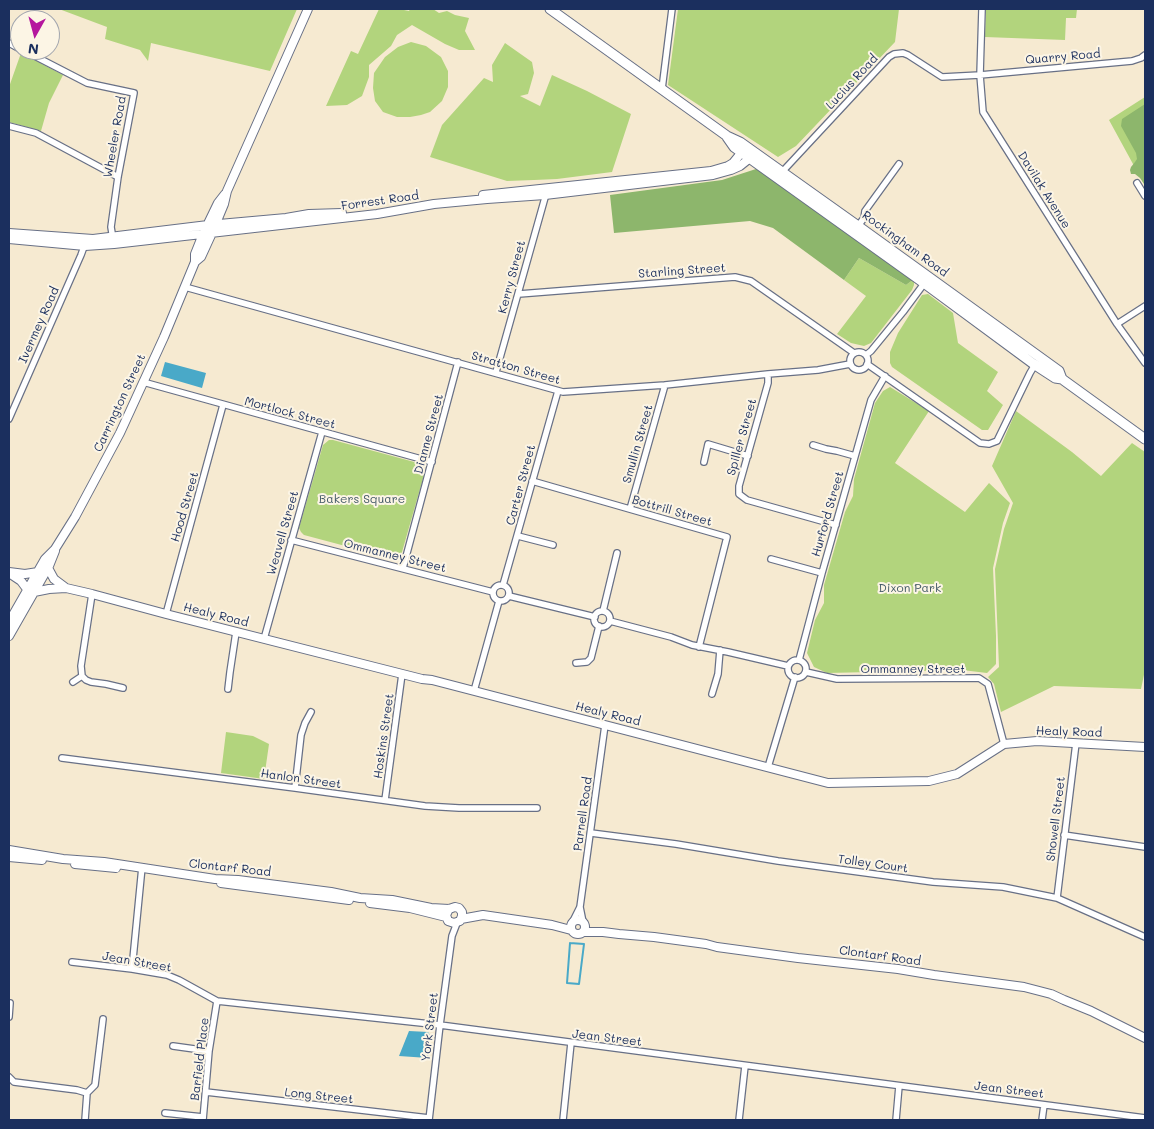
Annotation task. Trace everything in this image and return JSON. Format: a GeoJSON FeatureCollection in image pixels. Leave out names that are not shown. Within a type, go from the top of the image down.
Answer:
{"type":"FeatureCollection","features":[{"type":"Feature","properties":{"kind":"main road","name":"Rockingham Road"},"geometry":{"type":"LineString","coordinates":[[552,9],[662,90],[727,136],[740,142],[858,226],[926,280]]}},
{"type":"Feature","properties":{"kind":"main road","name":"Rockingham Road"},"geometry":{"type":"LineString","coordinates":[[727,136],[734,147],[926,280],[1037,361],[1059,371],[1062,379],[1145,439]]}},
{"type":"Feature","properties":{"kind":"street","name":"Carrington Street"},"geometry":{"type":"LineString","coordinates":[[9,636],[38,572],[75,517],[112,449],[185,287],[195,262],[195,254],[208,233],[218,203],[227,191],[308,9]]}},
{"type":"Feature","properties":{"kind":"street"},"geometry":{"type":"LineString","coordinates":[[662,90],[672,9]]}},
{"type":"Feature","properties":{"kind":"street","name":"Davilak Avenue"},"geometry":{"type":"LineString","coordinates":[[982,9],[980,75],[983,112],[1117,324],[1145,363]]}},
{"type":"Feature","properties":{"kind":"street","name":"Lucius Road"},"geometry":{"type":"LineString","coordinates":[[782,172],[894,54],[908,55],[942,77],[980,75]]}},
{"type":"Feature","properties":{"kind":"street","name":"Quarry Road"},"geometry":{"type":"LineString","coordinates":[[980,75],[1132,61],[1145,55]]}},
{"type":"Feature","properties":{"kind":"street","name":"Wheeler Road"},"geometry":{"type":"LineString","coordinates":[[42,60],[87,83],[134,93],[118,177],[111,227],[113,240]]}},
{"type":"Feature","properties":{"kind":"street"},"geometry":{"type":"LineString","coordinates":[[9,126],[36,133],[118,177]]}},
{"type":"Feature","properties":{"kind":"street","name":"Forrest Road"},"geometry":{"type":"LineString","coordinates":[[9,239],[86,242],[208,233],[377,214],[434,204],[711,171],[733,163],[742,152]]}},
{"type":"Feature","properties":{"kind":"street","name":"Forrest Road"},"geometry":{"type":"LineString","coordinates":[[113,240],[212,224],[286,218],[309,214],[358,212],[430,200],[713,175],[740,166],[750,158]]}},
{"type":"Feature","properties":{"kind":"street"},"geometry":{"type":"LineString","coordinates":[[858,226],[864,218],[865,211],[899,164]]}},
{"type":"Feature","properties":{"kind":"street"},"geometry":{"type":"LineString","coordinates":[[1137,182],[1145,196]]}},
{"type":"Feature","properties":{"kind":"street","name":"Kerry Street"},"geometry":{"type":"LineString","coordinates":[[496,372],[546,191]]}},
{"type":"Feature","properties":{"kind":"street","name":"Forrest Road"},"geometry":{"type":"LineString","coordinates":[[9,232],[86,242]]}},
{"type":"Feature","properties":{"kind":"street","name":"Ivermey Road"},"geometry":{"type":"LineString","coordinates":[[9,419],[86,242]]}},
{"type":"Feature","properties":{"kind":"street","name":"Starling Street"},"geometry":{"type":"LineString","coordinates":[[519,294],[735,277],[751,280],[854,353]]}},
{"type":"Feature","properties":{"kind":"street"},"geometry":{"type":"LineString","coordinates":[[866,355],[872,351],[926,280]]}},
{"type":"Feature","properties":{"kind":"street","name":"Stratton Street"},"geometry":{"type":"LineString","coordinates":[[185,287],[496,372],[558,391],[569,392],[665,385],[818,370],[850,364]]}},
{"type":"Feature","properties":{"kind":"street"},"geometry":{"type":"LineString","coordinates":[[1117,324],[1145,306]]}},
{"type":"Feature","properties":{"kind":"street"},"geometry":{"type":"LineString","coordinates":[[861,352],[866,355],[868,361],[863,369],[854,369],[850,364],[850,358],[854,353],[861,352]]}},
{"type":"Feature","properties":{"kind":"street"},"geometry":{"type":"LineString","coordinates":[[867,364],[980,443],[989,444],[997,441],[1037,361]]}},
{"type":"Feature","properties":{"kind":"street","name":"Dianne Street"},"geometry":{"type":"LineString","coordinates":[[403,568],[458,362]]}},
{"type":"Feature","properties":{"kind":"street","name":"Spiller Street"},"geometry":{"type":"LineString","coordinates":[[768,374],[768,383],[739,486],[739,494],[747,500],[836,525]]}},
{"type":"Feature","properties":{"kind":"street","name":"Hurford Street"},"geometry":{"type":"LineString","coordinates":[[800,660],[870,400],[884,376]]}},
{"type":"Feature","properties":{"kind":"street","name":"Mortlock Street"},"geometry":{"type":"LineString","coordinates":[[143,382],[432,462]]}},
{"type":"Feature","properties":{"kind":"street","name":"Smullin Street"},"geometry":{"type":"LineString","coordinates":[[630,509],[665,385]]}},
{"type":"Feature","properties":{"kind":"street","name":"Carter Street"},"geometry":{"type":"LineString","coordinates":[[503,585],[558,391]]}},
{"type":"Feature","properties":{"kind":"street","name":"Hood Street"},"geometry":{"type":"LineString","coordinates":[[166,614],[224,405]]}},
{"type":"Feature","properties":{"kind":"street","name":"Weavell Street"},"geometry":{"type":"LineString","coordinates":[[264,639],[322,432]]}},
{"type":"Feature","properties":{"kind":"street"},"geometry":{"type":"LineString","coordinates":[[704,462],[708,444],[748,456]]}},
{"type":"Feature","properties":{"kind":"street"},"geometry":{"type":"LineString","coordinates":[[813,445],[855,456]]}},
{"type":"Feature","properties":{"kind":"street","name":"Bottrill Street"},"geometry":{"type":"LineString","coordinates":[[532,482],[727,537],[698,646]]}},
{"type":"Feature","properties":{"kind":"street"},"geometry":{"type":"LineString","coordinates":[[518,536],[553,545]]}},
{"type":"Feature","properties":{"kind":"street","name":"Ommanney Street"},"geometry":{"type":"LineString","coordinates":[[291,540],[493,592]]}},
{"type":"Feature","properties":{"kind":"street","name":"Carrington Street"},"geometry":{"type":"LineString","coordinates":[[9,622],[48,568],[55,549]]}},
{"type":"Feature","properties":{"kind":"street"},"geometry":{"type":"LineString","coordinates":[[603,611],[617,553]]}},
{"type":"Feature","properties":{"kind":"street"},"geometry":{"type":"LineString","coordinates":[[771,559],[822,573]]}},
{"type":"Feature","properties":{"kind":"street"},"geometry":{"type":"LineString","coordinates":[[48,568],[54,580],[66,588]]}},
{"type":"Feature","properties":{"kind":"street"},"geometry":{"type":"LineString","coordinates":[[9,573],[25,574],[38,572]]}},
{"type":"Feature","properties":{"kind":"street"},"geometry":{"type":"LineString","coordinates":[[9,573],[31,591]]}},
{"type":"Feature","properties":{"kind":"street"},"geometry":{"type":"LineString","coordinates":[[503,585],[508,589],[509,596],[505,600],[499,601],[494,598],[493,592],[497,586],[503,585]]}},
{"type":"Feature","properties":{"kind":"street","name":"Healy Road"},"geometry":{"type":"LineString","coordinates":[[31,591],[66,588],[92,594],[828,783],[929,781],[957,774],[1004,744],[1037,741],[1145,747]]}},
{"type":"Feature","properties":{"kind":"street"},"geometry":{"type":"LineString","coordinates":[[92,594],[80,666],[82,676],[91,682],[123,688]]}},
{"type":"Feature","properties":{"kind":"street"},"geometry":{"type":"LineString","coordinates":[[509,596],[595,617]]}},
{"type":"Feature","properties":{"kind":"street"},"geometry":{"type":"LineString","coordinates":[[474,691],[499,601]]}},
{"type":"Feature","properties":{"kind":"street"},"geometry":{"type":"LineString","coordinates":[[603,611],[610,617],[610,621]]}},
{"type":"Feature","properties":{"kind":"street"},"geometry":{"type":"LineString","coordinates":[[599,626],[596,624],[595,617],[596,614],[603,611]]}},
{"type":"Feature","properties":{"kind":"street"},"geometry":{"type":"LineString","coordinates":[[610,621],[670,637],[692,646],[720,650],[788,666]]}},
{"type":"Feature","properties":{"kind":"street"},"geometry":{"type":"LineString","coordinates":[[599,626],[603,627],[610,621]]}},
{"type":"Feature","properties":{"kind":"street"},"geometry":{"type":"LineString","coordinates":[[576,663],[587,662],[591,658],[599,626]]}},
{"type":"Feature","properties":{"kind":"street"},"geometry":{"type":"LineString","coordinates":[[228,689],[236,632]]}},
{"type":"Feature","properties":{"kind":"street"},"geometry":{"type":"LineString","coordinates":[[712,694],[718,674],[720,650]]}},
{"type":"Feature","properties":{"kind":"street"},"geometry":{"type":"LineString","coordinates":[[800,660],[804,662],[806,672],[799,678],[795,678],[790,675],[788,666],[791,662],[800,660]]}},
{"type":"Feature","properties":{"kind":"street","name":"Ommanney Street"},"geometry":{"type":"LineString","coordinates":[[806,672],[837,679],[979,678],[988,684],[1004,744]]}},
{"type":"Feature","properties":{"kind":"street","name":"Hoskins Street"},"geometry":{"type":"LineString","coordinates":[[385,800],[402,674]]}},
{"type":"Feature","properties":{"kind":"street"},"geometry":{"type":"LineString","coordinates":[[73,682],[82,676]]}},
{"type":"Feature","properties":{"kind":"street"},"geometry":{"type":"LineString","coordinates":[[768,767],[795,678]]}},
{"type":"Feature","properties":{"kind":"street"},"geometry":{"type":"LineString","coordinates":[[295,788],[301,735],[310,712]]}},
{"type":"Feature","properties":{"kind":"street","name":"Parnell Road"},"geometry":{"type":"LineString","coordinates":[[572,924],[580,906],[604,725]]}},
{"type":"Feature","properties":{"kind":"street","name":"Showell Street"},"geometry":{"type":"LineString","coordinates":[[1057,898],[1076,743]]}},
{"type":"Feature","properties":{"kind":"street","name":"Hanlon Street"},"geometry":{"type":"LineString","coordinates":[[62,758],[425,806],[538,808]]}},
{"type":"Feature","properties":{"kind":"street","name":"Tolley Court"},"geometry":{"type":"LineString","coordinates":[[591,833],[914,879],[1004,887],[1057,898],[1145,937]]}},
{"type":"Feature","properties":{"kind":"street"},"geometry":{"type":"LineString","coordinates":[[1064,835],[1145,847]]}},
{"type":"Feature","properties":{"kind":"street","name":"Clontarf Road"},"geometry":{"type":"LineString","coordinates":[[9,850],[64,859],[104,862],[211,882],[396,906],[454,917],[489,915],[552,925],[572,924]]}},
{"type":"Feature","properties":{"kind":"street","name":"Clontarf Road"},"geometry":{"type":"LineString","coordinates":[[9,857],[142,869]]}},
{"type":"Feature","properties":{"kind":"street"},"geometry":{"type":"LineString","coordinates":[[132,969],[142,869]]}},
{"type":"Feature","properties":{"kind":"street","name":"Parnell Road"},"geometry":{"type":"LineString","coordinates":[[580,906],[584,926]]}},
{"type":"Feature","properties":{"kind":"street","name":"York Street"},"geometry":{"type":"LineString","coordinates":[[429,1119],[454,917]]}},
{"type":"Feature","properties":{"kind":"street"},"geometry":{"type":"LineString","coordinates":[[579,919],[584,926],[576,934],[572,924],[579,919]]}},
{"type":"Feature","properties":{"kind":"street","name":"Clontarf Road"},"geometry":{"type":"LineString","coordinates":[[584,926],[603,932],[889,968],[1033,989],[1073,1003],[1145,1038]]}},
{"type":"Feature","properties":{"kind":"street","name":"Jean Street"},"geometry":{"type":"LineString","coordinates":[[72,962],[132,969],[173,977],[217,1000],[440,1025],[1145,1118]]}},
{"type":"Feature","properties":{"kind":"street","name":"Barfield Place"},"geometry":{"type":"LineString","coordinates":[[203,1119],[209,1050],[217,1000]]}},
{"type":"Feature","properties":{"kind":"street"},"geometry":{"type":"LineString","coordinates":[[9,1017],[10,1003]]}},
{"type":"Feature","properties":{"kind":"street"},"geometry":{"type":"LineString","coordinates":[[84,1120],[87,1093],[95,1085],[102,1019]]}},
{"type":"Feature","properties":{"kind":"street"},"geometry":{"type":"LineString","coordinates":[[563,1120],[570,1043]]}},
{"type":"Feature","properties":{"kind":"street"},"geometry":{"type":"LineString","coordinates":[[173,1046],[209,1050]]}},
{"type":"Feature","properties":{"kind":"street"},"geometry":{"type":"LineString","coordinates":[[739,1120],[745,1066]]}},
{"type":"Feature","properties":{"kind":"street"},"geometry":{"type":"LineString","coordinates":[[9,1078],[14,1082],[87,1093]]}},
{"type":"Feature","properties":{"kind":"street"},"geometry":{"type":"LineString","coordinates":[[896,1120],[899,1086]]}},
{"type":"Feature","properties":{"kind":"street","name":"Long Street"},"geometry":{"type":"LineString","coordinates":[[206,1092],[429,1119]]}},
{"type":"Feature","properties":{"kind":"street"},"geometry":{"type":"LineString","coordinates":[[1042,1120],[1044,1104]]}},
{"type":"Feature","properties":{"kind":"street"},"geometry":{"type":"LineString","coordinates":[[165,1113],[203,1119]]}},
{"type":"Feature","properties":{"kind":"green space"},"geometry":{"type":"Polygon","coordinates":[[[59,9],[297,9],[270,71],[151,43],[148,61],[140,50],[105,39],[107,27],[59,9]]]}},
{"type":"Feature","properties":{"kind":"green space"},"geometry":{"type":"Polygon","coordinates":[[[379,9],[409,11],[410,9],[433,9],[439,13],[447,11],[469,18],[465,31],[475,50],[459,50],[412,25],[397,35],[391,46],[369,65],[369,77],[362,96],[347,105],[326,106],[351,51],[358,54],[379,9]]]}},
{"type":"Feature","properties":{"kind":"green space"},"geometry":{"type":"Polygon","coordinates":[[[678,9],[899,9],[895,42],[796,146],[778,157],[668,85],[678,9]]]}},
{"type":"Feature","properties":{"kind":"green space"},"geometry":{"type":"Polygon","coordinates":[[[986,9],[1077,9],[1076,18],[1066,18],[1065,40],[985,37],[986,9]]]}},
{"type":"Feature","properties":{"kind":"green space"},"geometry":{"type":"Polygon","coordinates":[[[411,42],[426,46],[441,57],[448,71],[448,87],[442,101],[430,112],[410,117],[397,117],[383,112],[375,101],[373,88],[374,73],[385,57],[398,47],[411,42]]]}},
{"type":"Feature","properties":{"kind":"green space"},"geometry":{"type":"Polygon","coordinates":[[[505,43],[532,62],[534,73],[528,94],[520,96],[540,106],[552,75],[631,114],[612,172],[557,179],[507,181],[430,157],[442,125],[484,78],[493,82],[492,65],[505,43]]]}},
{"type":"Feature","properties":{"kind":"green space"},"geometry":{"type":"Polygon","coordinates":[[[19,60],[34,60],[63,75],[49,103],[41,131],[9,122],[9,87],[19,60]]]}},
{"type":"Feature","properties":{"kind":"green space"},"geometry":{"type":"Polygon","coordinates":[[[1145,97],[1145,186],[1109,120],[1145,97]]]}},
{"type":"Feature","properties":{"kind":"green space"},"geometry":{"type":"Polygon","coordinates":[[[1145,104],[1145,185],[1135,174],[1131,174],[1131,167],[1137,159],[1136,153],[1121,126],[1122,119],[1145,104]]]}},
{"type":"Feature","properties":{"kind":"green space"},"geometry":{"type":"Polygon","coordinates":[[[756,169],[765,173],[914,279],[906,285],[859,258],[844,280],[773,228],[750,221],[614,233],[610,195],[722,180],[756,169]]]}},
{"type":"Feature","properties":{"kind":"green space"},"geometry":{"type":"Polygon","coordinates":[[[859,258],[906,285],[914,279],[912,290],[871,343],[864,346],[851,343],[837,334],[866,296],[844,280],[859,258]]]}},
{"type":"Feature","properties":{"kind":"green space"},"geometry":{"type":"Polygon","coordinates":[[[928,294],[953,313],[958,343],[998,372],[987,391],[1003,405],[988,430],[982,430],[892,367],[890,363],[890,352],[898,333],[922,295],[928,294]]]}},
{"type":"Feature","properties":{"kind":"green space","name":"Dixon Park"},"geometry":{"type":"Polygon","coordinates":[[[890,387],[929,411],[895,463],[965,512],[989,483],[1010,503],[1003,523],[993,568],[996,664],[987,673],[962,670],[827,673],[814,667],[807,653],[815,620],[824,603],[824,585],[845,512],[853,496],[854,479],[875,403],[883,391],[890,387]]]}},
{"type":"Feature","properties":{"kind":"green space"},"geometry":{"type":"Polygon","coordinates":[[[1016,411],[1101,476],[1132,443],[1145,452],[1145,670],[1141,689],[1054,686],[1001,712],[994,684],[988,677],[999,667],[995,569],[1004,529],[1013,503],[992,466],[1016,411]]]}},
{"type":"Feature","properties":{"kind":"green space","name":"Bakers Square"},"geometry":{"type":"Polygon","coordinates":[[[329,440],[418,463],[424,469],[424,475],[402,552],[397,558],[394,559],[304,535],[301,532],[299,528],[323,445],[329,440]]]}},
{"type":"Feature","properties":{"kind":"green space"},"geometry":{"type":"Polygon","coordinates":[[[226,732],[253,736],[269,744],[264,779],[221,773],[226,732]]]}},
{"type":"Feature","properties":{"kind":"water"},"geometry":{"type":"Polygon","coordinates":[[[165,362],[206,373],[202,388],[161,376],[165,362]]]}},
{"type":"Feature","properties":{"kind":"water"},"geometry":{"type":"Polygon","coordinates":[[[409,1031],[428,1032],[430,1035],[428,1058],[399,1056],[409,1031]]]}},
{"type":"Feature","properties":{"kind":"waterway"},"geometry":{"type":"LineString","coordinates":[[570,943],[584,944],[579,984],[567,983],[570,943]]}}]}
